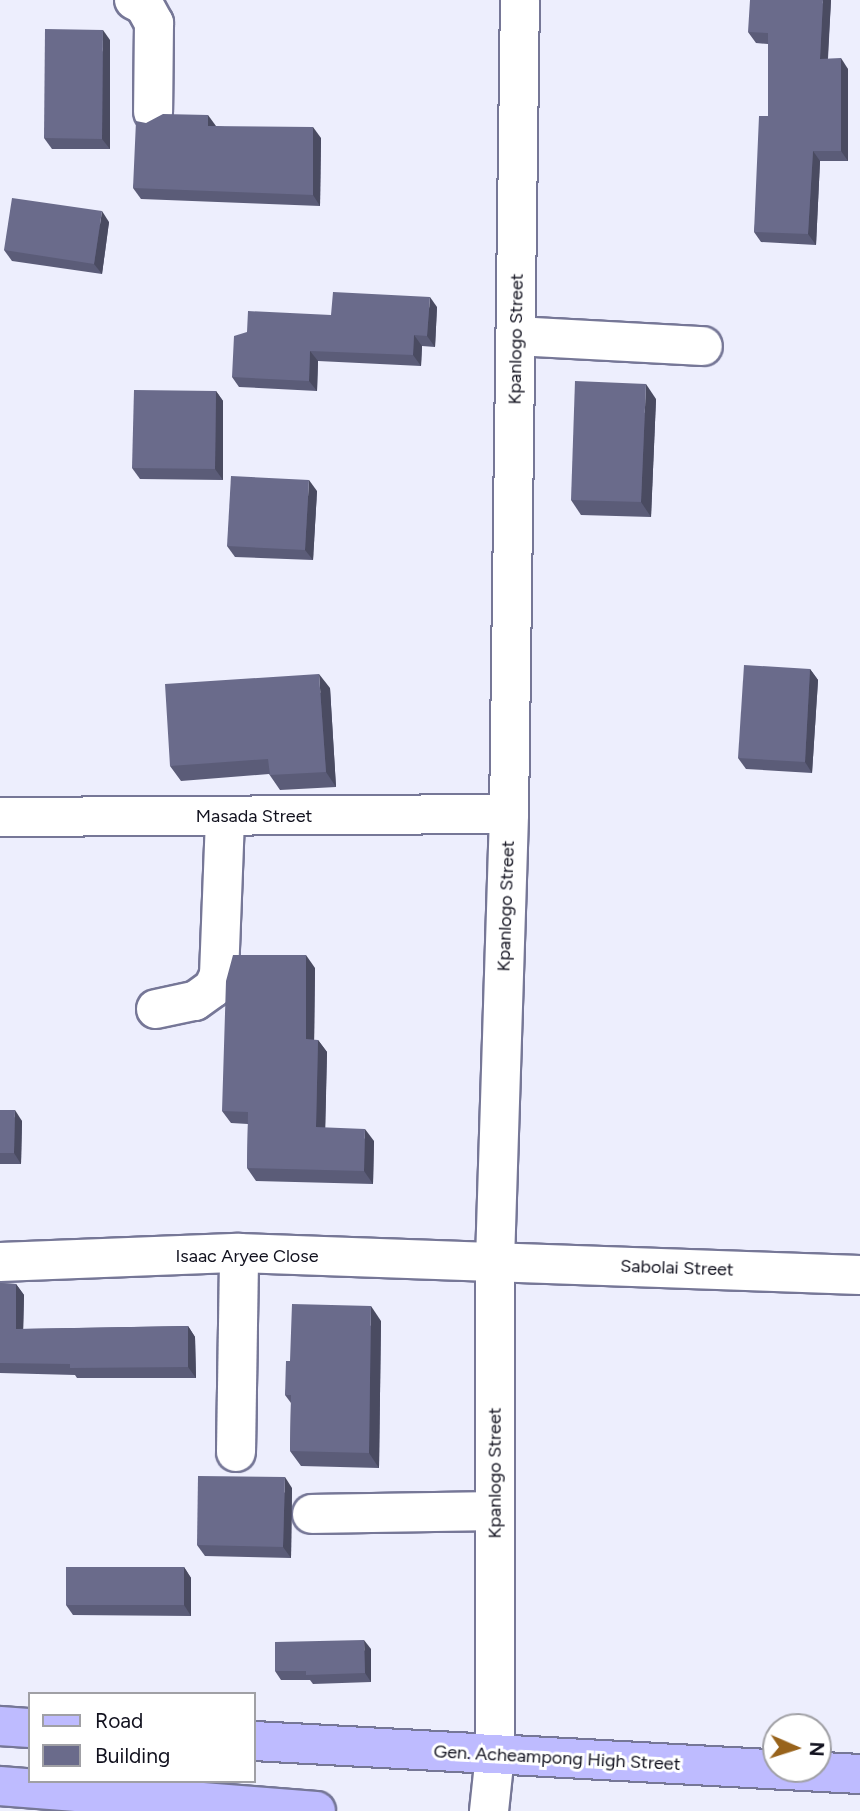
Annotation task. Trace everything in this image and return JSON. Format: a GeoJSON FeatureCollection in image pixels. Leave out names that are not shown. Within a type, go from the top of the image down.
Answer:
{"type":"FeatureCollection","features":[{"type":"Feature","properties":{"kind":"main road"},"geometry":{"type":"LineString","coordinates":[[0,1726],[28,1728]]}},
{"type":"Feature","properties":{"kind":"main road","name":"Gen. Acheampong High Street"},"geometry":{"type":"LineString","coordinates":[[256,1741],[860,1774]]}},
{"type":"Feature","properties":{"kind":"main road"},"geometry":{"type":"LineString","coordinates":[[0,1786],[116,1803],[316,1811]]}},
{"type":"Feature","properties":{"kind":"street"},"geometry":{"type":"LineString","coordinates":[[134,0],[144,5],[154,23],[153,112]]}},
{"type":"Feature","properties":{"kind":"street","name":"Kpanlogo Street"},"geometry":{"type":"LineString","coordinates":[[489,1811],[495,1755],[495,1261],[509,814],[520,0]]}},
{"type":"Feature","properties":{"kind":"street"},"geometry":{"type":"LineString","coordinates":[[516,336],[703,346]]}},
{"type":"Feature","properties":{"kind":"street","name":"Masada Street"},"geometry":{"type":"LineString","coordinates":[[0,817],[509,814]]}},
{"type":"Feature","properties":{"kind":"street"},"geometry":{"type":"LineString","coordinates":[[156,1009],[195,1001],[213,988],[219,975],[225,816]]}},
{"type":"Feature","properties":{"kind":"street"},"geometry":{"type":"LineString","coordinates":[[236,1452],[239,1253]]}},
{"type":"Feature","properties":{"kind":"street","name":"Isaac Aryee Close"},"geometry":{"type":"LineString","coordinates":[[0,1262],[239,1253],[495,1261]]}},
{"type":"Feature","properties":{"kind":"street","name":"Sabolai Street"},"geometry":{"type":"LineString","coordinates":[[495,1261],[860,1275]]}},
{"type":"Feature","properties":{"kind":"street"},"geometry":{"type":"LineString","coordinates":[[312,1514],[494,1511]]}},
{"type":"Feature","properties":{"kind":"building"},"geometry":{"type":"Polygon","coordinates":[[[750,0],[823,0],[820,59],[841,58],[841,151],[813,151],[808,234],[754,232],[759,116],[768,116],[768,33],[748,32],[750,0]]]}},
{"type":"Feature","properties":{"kind":"building"},"geometry":{"type":"Polygon","coordinates":[[[45,29],[103,30],[102,139],[44,138],[45,29]]]}},
{"type":"Feature","properties":{"kind":"building"},"geometry":{"type":"Polygon","coordinates":[[[163,114],[208,115],[208,126],[313,127],[313,195],[133,188],[136,121],[146,123],[163,114]]]}},
{"type":"Feature","properties":{"kind":"building"},"geometry":{"type":"Polygon","coordinates":[[[12,198],[102,211],[94,264],[4,250],[12,198]]]}},
{"type":"Feature","properties":{"kind":"building"},"geometry":{"type":"Polygon","coordinates":[[[333,292],[430,297],[427,336],[414,335],[413,355],[310,351],[309,381],[232,377],[234,336],[247,332],[248,311],[331,315],[333,292]]]}},
{"type":"Feature","properties":{"kind":"building"},"geometry":{"type":"Polygon","coordinates":[[[575,381],[646,384],[641,502],[571,500],[575,381]]]}},
{"type":"Feature","properties":{"kind":"building"},"geometry":{"type":"Polygon","coordinates":[[[134,390],[216,391],[215,469],[132,468],[134,390]]]}},
{"type":"Feature","properties":{"kind":"building"},"geometry":{"type":"Polygon","coordinates":[[[231,476],[309,480],[305,550],[227,546],[231,476]]]}},
{"type":"Feature","properties":{"kind":"building"},"geometry":{"type":"Polygon","coordinates":[[[744,665],[810,669],[805,762],[738,758],[744,665]]]}},
{"type":"Feature","properties":{"kind":"building"},"geometry":{"type":"Polygon","coordinates":[[[319,674],[326,772],[270,775],[268,759],[170,766],[165,684],[319,674]]]}},
{"type":"Feature","properties":{"kind":"building"},"geometry":{"type":"Polygon","coordinates":[[[233,955],[306,955],[306,1039],[318,1040],[316,1127],[365,1129],[364,1171],[247,1168],[248,1112],[222,1111],[226,981],[233,955]]]}},
{"type":"Feature","properties":{"kind":"building"},"geometry":{"type":"Polygon","coordinates":[[[0,1110],[15,1110],[14,1153],[0,1153],[0,1110]]]}},
{"type":"Feature","properties":{"kind":"building"},"geometry":{"type":"Polygon","coordinates":[[[0,1283],[16,1284],[16,1329],[188,1326],[188,1367],[70,1368],[70,1364],[0,1363],[0,1283]]]}},
{"type":"Feature","properties":{"kind":"building"},"geometry":{"type":"Polygon","coordinates":[[[292,1304],[371,1306],[369,1453],[290,1451],[291,1395],[285,1395],[286,1361],[290,1361],[292,1304]]]}},
{"type":"Feature","properties":{"kind":"building"},"geometry":{"type":"Polygon","coordinates":[[[198,1476],[285,1477],[283,1547],[197,1545],[198,1476]]]}},
{"type":"Feature","properties":{"kind":"building"},"geometry":{"type":"Polygon","coordinates":[[[66,1567],[184,1567],[184,1605],[66,1605],[66,1567]]]}},
{"type":"Feature","properties":{"kind":"building"},"geometry":{"type":"Polygon","coordinates":[[[364,1640],[365,1673],[306,1675],[306,1671],[275,1671],[275,1642],[364,1640]]]}}]}
